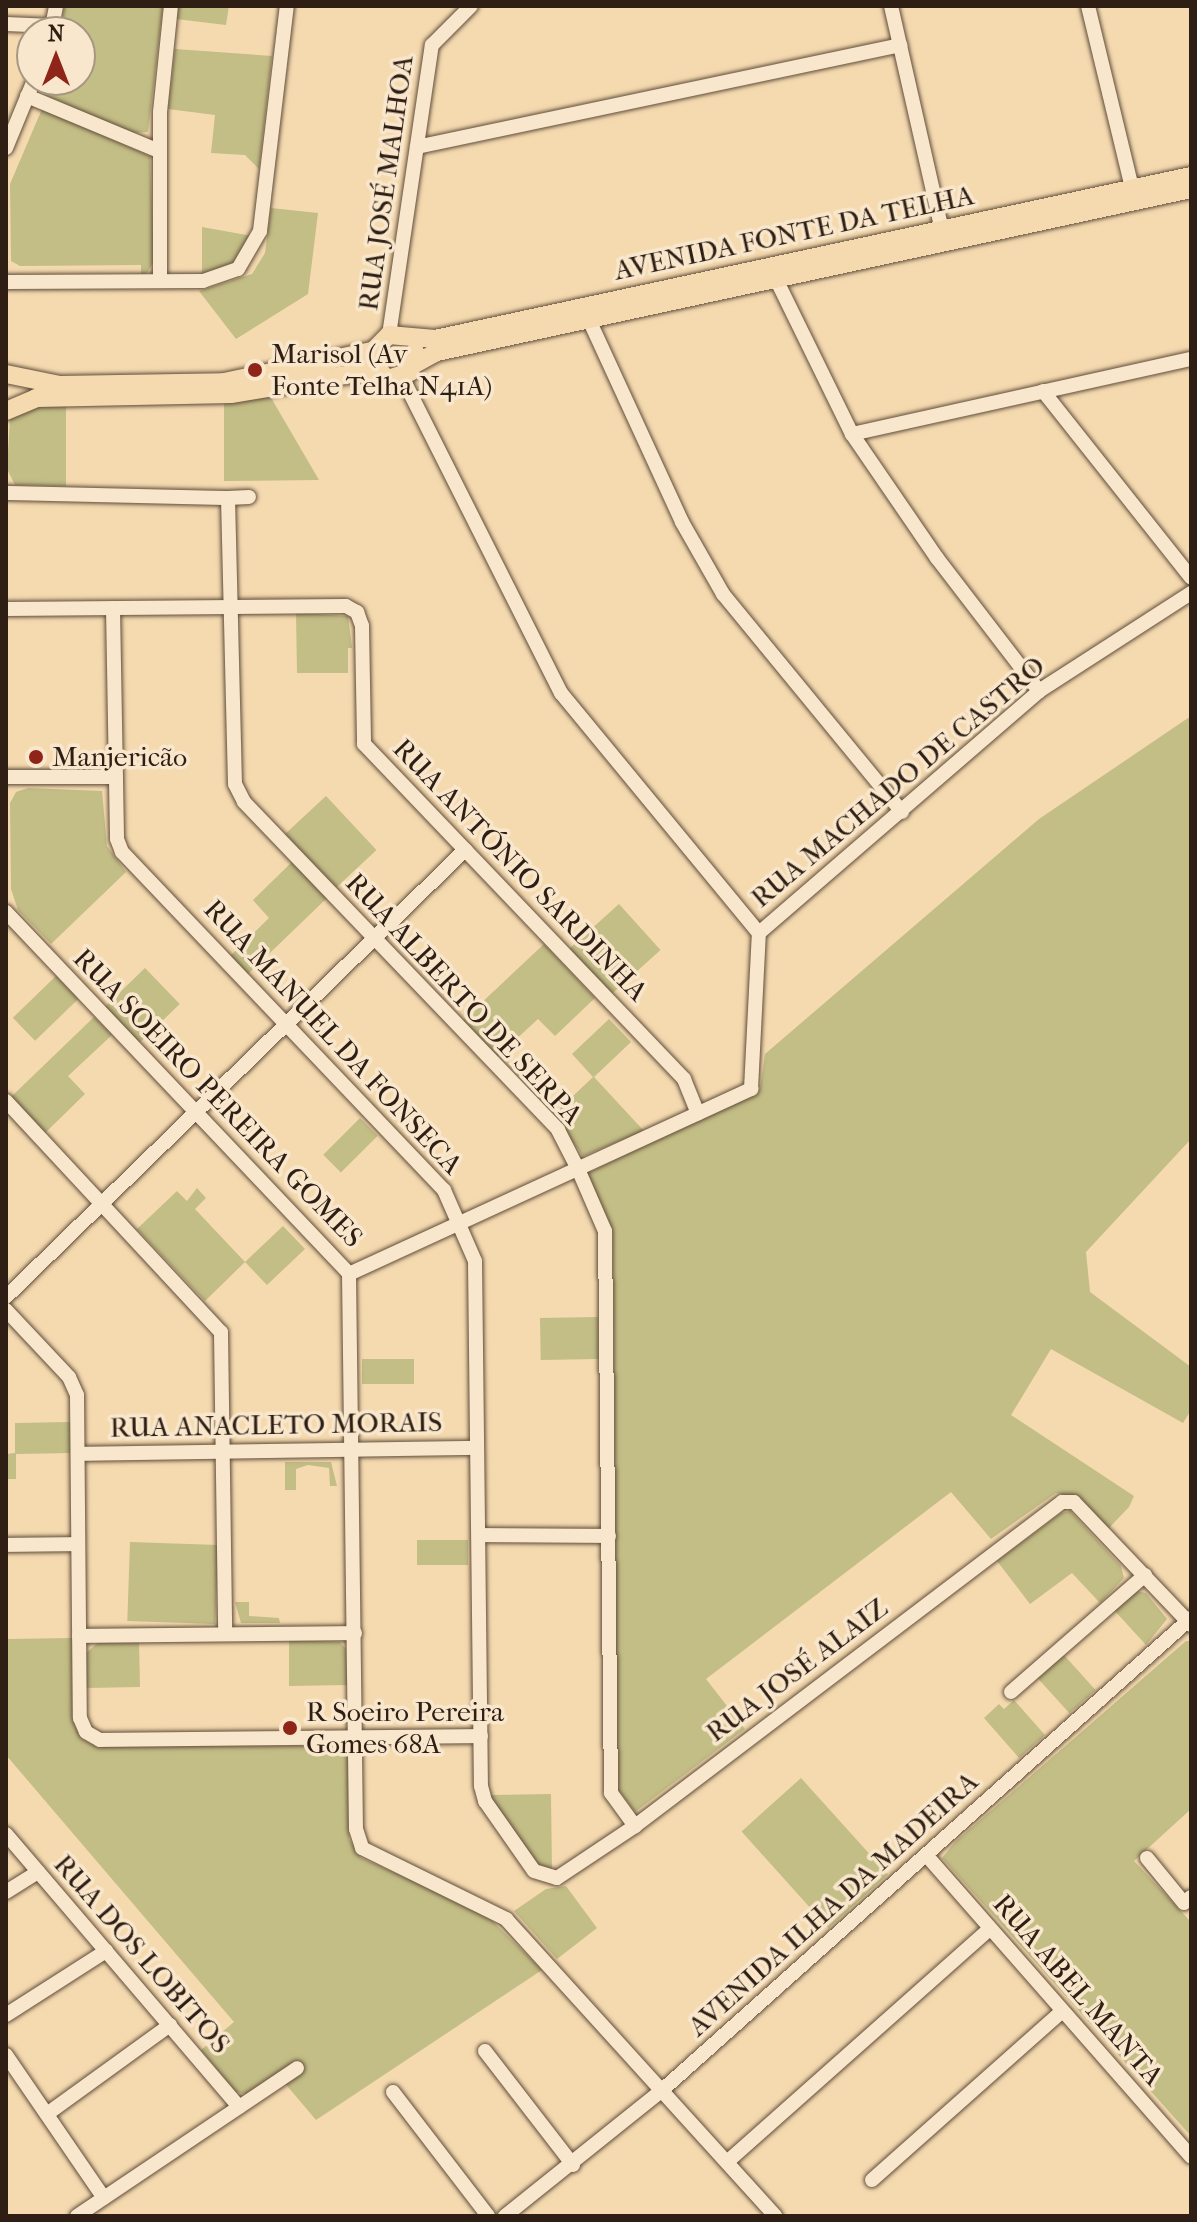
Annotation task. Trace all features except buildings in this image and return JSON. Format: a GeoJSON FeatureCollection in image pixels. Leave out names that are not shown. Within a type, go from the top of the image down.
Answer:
{"type":"FeatureCollection","features":[{"type":"Feature","properties":{"kind":"main road","name":"AVENIDA FONTE DA TELHA"},"geometry":{"type":"LineString","coordinates":[[1134,195],[1191,176]]}},
{"type":"Feature","properties":{"kind":"main road","name":"AVENIDA FONTE DA TELHA"},"geometry":{"type":"LineString","coordinates":[[400,372],[437,352],[586,313],[1134,195],[1191,189]]}},
{"type":"Feature","properties":{"kind":"main road","name":"AVENIDA FONTE DA TELHA"},"geometry":{"type":"LineString","coordinates":[[398,337],[435,339],[776,279],[944,236]]}},
{"type":"Feature","properties":{"kind":"main road"},"geometry":{"type":"LineString","coordinates":[[8,376],[60,385],[224,382],[373,351],[398,337],[416,353],[400,372],[335,374],[203,396],[36,398],[8,409]]}},
{"type":"Feature","properties":{"kind":"main road"},"geometry":{"type":"LineString","coordinates":[[373,351],[376,369],[400,372]]}},
{"type":"Feature","properties":{"kind":"main road"},"geometry":{"type":"LineString","coordinates":[[8,376],[16,390],[8,409]]}},
{"type":"Feature","properties":{"kind":"street"},"geometry":{"type":"LineString","coordinates":[[160,281],[159,151],[171,6]]}},
{"type":"Feature","properties":{"kind":"street"},"geometry":{"type":"LineString","coordinates":[[6,282],[218,279],[238,269],[253,250],[287,6]]}},
{"type":"Feature","properties":{"kind":"street","name":"RUA JOSÉ MALHOA"},"geometry":{"type":"LineString","coordinates":[[398,337],[417,147],[432,45],[471,6]]}},
{"type":"Feature","properties":{"kind":"street"},"geometry":{"type":"LineString","coordinates":[[891,6],[944,236]]}},
{"type":"Feature","properties":{"kind":"street"},"geometry":{"type":"LineString","coordinates":[[1088,6],[1134,195]]}},
{"type":"Feature","properties":{"kind":"street"},"geometry":{"type":"LineString","coordinates":[[417,147],[900,45]]}},
{"type":"Feature","properties":{"kind":"street"},"geometry":{"type":"LineString","coordinates":[[6,148],[27,96],[159,151]]}},
{"type":"Feature","properties":{"kind":"street"},"geometry":{"type":"LineString","coordinates":[[776,279],[852,434],[937,558],[1039,691]]}},
{"type":"Feature","properties":{"kind":"street"},"geometry":{"type":"LineString","coordinates":[[586,313],[682,522],[723,594],[902,812]]}},
{"type":"Feature","properties":{"kind":"street"},"geometry":{"type":"LineString","coordinates":[[852,434],[1191,359]]}},
{"type":"Feature","properties":{"kind":"street"},"geometry":{"type":"LineString","coordinates":[[349,1274],[751,1089],[759,933],[561,693],[400,372]]}},
{"type":"Feature","properties":{"kind":"street"},"geometry":{"type":"LineString","coordinates":[[1043,391],[1191,578]]}},
{"type":"Feature","properties":{"kind":"street"},"geometry":{"type":"LineString","coordinates":[[6,493],[249,497]]}},
{"type":"Feature","properties":{"kind":"street","name":"RUA ALBERTO DE SERPA"},"geometry":{"type":"LineString","coordinates":[[228,498],[235,784],[244,802],[558,1130],[605,1231],[611,1793],[635,1826]]}},
{"type":"Feature","properties":{"kind":"street","name":"RUA MACHADO DE CASTRO"},"geometry":{"type":"LineString","coordinates":[[759,933],[1039,691],[1191,593]]}},
{"type":"Feature","properties":{"kind":"street","name":"RUA ANTÓNIO SARDINHA"},"geometry":{"type":"LineString","coordinates":[[6,609],[346,606],[357,612],[362,626],[364,744],[684,1079],[698,1113]]}},
{"type":"Feature","properties":{"kind":"street","name":"RUA MANUEL DA FONSECA"},"geometry":{"type":"LineString","coordinates":[[113,608],[116,777],[122,852],[444,1190],[475,1261],[474,1448],[485,1801],[534,1871],[549,1879]]}},
{"type":"Feature","properties":{"kind":"street"},"geometry":{"type":"LineString","coordinates":[[6,777],[116,777]]}},
{"type":"Feature","properties":{"kind":"street"},"geometry":{"type":"LineString","coordinates":[[6,1297],[289,1026],[465,850]]}},
{"type":"Feature","properties":{"kind":"street","name":"RUA SOEIRO PEREIRA GOMES"},"geometry":{"type":"LineString","coordinates":[[6,912],[349,1274],[356,1829],[362,1848],[506,1919],[660,2092]]}},
{"type":"Feature","properties":{"kind":"street"},"geometry":{"type":"LineString","coordinates":[[6,1101],[221,1332],[225,1634]]}},
{"type":"Feature","properties":{"kind":"street"},"geometry":{"type":"LineString","coordinates":[[6,1310],[72,1383],[78,1454],[80,1718],[92,1737],[481,1736]]}},
{"type":"Feature","properties":{"kind":"street","name":"RUA ANACLETO MORAIS"},"geometry":{"type":"LineString","coordinates":[[78,1454],[474,1448]]}},
{"type":"Feature","properties":{"kind":"street","name":"RUA JOSÉ ALAIZ"},"geometry":{"type":"LineString","coordinates":[[549,1879],[564,1875],[635,1826],[1062,1502],[1074,1502],[1145,1575]]}},
{"type":"Feature","properties":{"kind":"street"},"geometry":{"type":"LineString","coordinates":[[479,1535],[609,1536]]}},
{"type":"Feature","properties":{"kind":"street"},"geometry":{"type":"LineString","coordinates":[[6,1545],[78,1544]]}},
{"type":"Feature","properties":{"kind":"street"},"geometry":{"type":"LineString","coordinates":[[1011,1692],[1145,1575],[1190,1621]]}},
{"type":"Feature","properties":{"kind":"street","name":"AVENIDA ILHA DA MADEIRA"},"geometry":{"type":"LineString","coordinates":[[505,2216],[573,2165],[660,2092],[1190,1621]]}},
{"type":"Feature","properties":{"kind":"street"},"geometry":{"type":"LineString","coordinates":[[79,1636],[355,1633]]}},
{"type":"Feature","properties":{"kind":"street","name":"RUA DOS LOBITOS"},"geometry":{"type":"LineString","coordinates":[[6,1834],[239,2107]]}},
{"type":"Feature","properties":{"kind":"street","name":"RUA ABEL MANTA"},"geometry":{"type":"LineString","coordinates":[[927,1856],[1061,2012],[1191,2156]]}},
{"type":"Feature","properties":{"kind":"street"},"geometry":{"type":"LineString","coordinates":[[1147,1858],[1184,1903],[1191,1897]]}},
{"type":"Feature","properties":{"kind":"street"},"geometry":{"type":"LineString","coordinates":[[6,1892],[38,1872]]}},
{"type":"Feature","properties":{"kind":"street"},"geometry":{"type":"LineString","coordinates":[[727,2162],[989,1929]]}},
{"type":"Feature","properties":{"kind":"street"},"geometry":{"type":"LineString","coordinates":[[6,2015],[106,1951]]}},
{"type":"Feature","properties":{"kind":"street"},"geometry":{"type":"LineString","coordinates":[[872,2180],[1061,2012]]}},
{"type":"Feature","properties":{"kind":"street"},"geometry":{"type":"LineString","coordinates":[[47,2114],[170,2025]]}},
{"type":"Feature","properties":{"kind":"street"},"geometry":{"type":"LineString","coordinates":[[485,2051],[573,2165]]}},
{"type":"Feature","properties":{"kind":"street"},"geometry":{"type":"LineString","coordinates":[[6,2055],[104,2198]]}},
{"type":"Feature","properties":{"kind":"street"},"geometry":{"type":"LineString","coordinates":[[77,2216],[297,2068]]}},
{"type":"Feature","properties":{"kind":"street"},"geometry":{"type":"LineString","coordinates":[[393,2092],[488,2216]]}},
{"type":"Feature","properties":{"kind":"street"},"geometry":{"type":"LineString","coordinates":[[660,2092],[775,2216]]}},
{"type":"Feature","properties":{"kind":"shaded area"},"geometry":{"type":"Polygon","coordinates":[[[64,6],[163,6],[148,132],[133,133],[47,96],[96,96],[96,16],[63,16],[64,6]]]}},
{"type":"Feature","properties":{"kind":"shaded area"},"geometry":{"type":"Polygon","coordinates":[[[177,6],[229,6],[226,25],[176,19],[177,6]]]}},
{"type":"Feature","properties":{"kind":"shaded area"},"geometry":{"type":"Polygon","coordinates":[[[175,49],[272,56],[259,169],[245,155],[211,153],[215,115],[168,109],[175,49]]]}},
{"type":"Feature","properties":{"kind":"shaded area"},"geometry":{"type":"Polygon","coordinates":[[[42,109],[150,156],[154,261],[147,273],[141,275],[141,265],[20,266],[11,261],[10,184],[42,109]]]}},
{"type":"Feature","properties":{"kind":"shaded area"},"geometry":{"type":"Polygon","coordinates":[[[271,208],[318,213],[308,294],[236,339],[199,291],[252,274],[265,253],[271,208]]]}},
{"type":"Feature","properties":{"kind":"shaded area"},"geometry":{"type":"Polygon","coordinates":[[[202,227],[252,236],[231,266],[202,275],[202,227]]]}},
{"type":"Feature","properties":{"kind":"shaded area"},"geometry":{"type":"Polygon","coordinates":[[[270,396],[319,480],[224,481],[224,403],[270,396]]]}},
{"type":"Feature","properties":{"kind":"shaded area"},"geometry":{"type":"Polygon","coordinates":[[[66,406],[66,486],[15,485],[7,469],[10,419],[36,407],[66,406]]]}},
{"type":"Feature","properties":{"kind":"shaded area"},"geometry":{"type":"Polygon","coordinates":[[[296,613],[348,616],[352,648],[348,648],[348,673],[297,673],[296,613]]]}},
{"type":"Feature","properties":{"kind":"shaded area"},"geometry":{"type":"Polygon","coordinates":[[[1191,716],[1191,1139],[1086,1252],[1090,1292],[1191,1367],[1191,1410],[1183,1423],[1051,1349],[1011,1415],[1134,1496],[1129,1507],[1107,1530],[1082,1500],[1056,1493],[991,1539],[951,1492],[706,1679],[745,1729],[635,1812],[617,1788],[613,1233],[586,1174],[760,1089],[765,1054],[1039,819],[1191,716]]]}},
{"type":"Feature","properties":{"kind":"shaded area"},"geometry":{"type":"Polygon","coordinates":[[[28,788],[102,791],[107,846],[126,872],[51,944],[18,910],[11,889],[10,803],[16,792],[28,788]]]}},
{"type":"Feature","properties":{"kind":"shaded area"},"geometry":{"type":"Polygon","coordinates":[[[326,796],[376,850],[335,889],[284,835],[326,796]]]}},
{"type":"Feature","properties":{"kind":"shaded area"},"geometry":{"type":"Polygon","coordinates":[[[293,861],[327,898],[247,975],[229,957],[269,918],[253,900],[293,861]]]}},
{"type":"Feature","properties":{"kind":"shaded area"},"geometry":{"type":"Polygon","coordinates":[[[619,904],[660,950],[609,996],[568,950],[619,904]]]}},
{"type":"Feature","properties":{"kind":"shaded area"},"geometry":{"type":"Polygon","coordinates":[[[544,944],[595,998],[555,1036],[538,1019],[497,1057],[462,1021],[544,944]]]}},
{"type":"Feature","properties":{"kind":"shaded area"},"geometry":{"type":"Polygon","coordinates":[[[145,968],[180,1004],[139,1043],[105,1007],[145,968]]]}},
{"type":"Feature","properties":{"kind":"shaded area"},"geometry":{"type":"Polygon","coordinates":[[[56,976],[78,999],[35,1041],[13,1018],[56,976]]]}},
{"type":"Feature","properties":{"kind":"shaded area"},"geometry":{"type":"Polygon","coordinates":[[[94,1017],[112,1035],[68,1076],[85,1094],[45,1133],[11,1097],[94,1017]]]}},
{"type":"Feature","properties":{"kind":"shaded area"},"geometry":{"type":"Polygon","coordinates":[[[609,1019],[631,1042],[594,1077],[644,1131],[583,1156],[553,1115],[593,1077],[572,1054],[609,1019]]]}},
{"type":"Feature","properties":{"kind":"shaded area"},"geometry":{"type":"Polygon","coordinates":[[[360,1118],[378,1136],[341,1172],[323,1155],[360,1118]]]}},
{"type":"Feature","properties":{"kind":"shaded area"},"geometry":{"type":"Polygon","coordinates":[[[197,1188],[206,1198],[195,1209],[245,1262],[205,1301],[137,1229],[177,1191],[187,1201],[197,1188]]]}},
{"type":"Feature","properties":{"kind":"shaded area"},"geometry":{"type":"Polygon","coordinates":[[[283,1226],[305,1249],[267,1285],[245,1262],[283,1226]]]}},
{"type":"Feature","properties":{"kind":"shaded area"},"geometry":{"type":"Polygon","coordinates":[[[598,1317],[599,1359],[541,1360],[540,1318],[598,1317]]]}},
{"type":"Feature","properties":{"kind":"shaded area"},"geometry":{"type":"Polygon","coordinates":[[[362,1359],[414,1359],[414,1384],[362,1384],[362,1359]]]}},
{"type":"Feature","properties":{"kind":"shaded area"},"geometry":{"type":"Polygon","coordinates":[[[71,1422],[71,1453],[16,1454],[16,1479],[6,1479],[6,1454],[15,1453],[15,1423],[71,1422]]]}},
{"type":"Feature","properties":{"kind":"shaded area"},"geometry":{"type":"Polygon","coordinates":[[[285,1462],[331,1462],[337,1486],[330,1486],[329,1468],[308,1465],[296,1469],[296,1490],[285,1490],[285,1462]]]}},
{"type":"Feature","properties":{"kind":"shaded area"},"geometry":{"type":"Polygon","coordinates":[[[1070,1511],[1121,1566],[1124,1578],[1100,1603],[1072,1573],[1030,1604],[997,1561],[1061,1513],[1070,1511]]]}},
{"type":"Feature","properties":{"kind":"shaded area"},"geometry":{"type":"Polygon","coordinates":[[[417,1540],[468,1540],[468,1565],[417,1565],[417,1540]]]}},
{"type":"Feature","properties":{"kind":"shaded area"},"geometry":{"type":"Polygon","coordinates":[[[130,1542],[218,1545],[215,1624],[127,1621],[130,1542]]]}},
{"type":"Feature","properties":{"kind":"shaded area"},"geometry":{"type":"Polygon","coordinates":[[[1137,1591],[1146,1593],[1167,1619],[1146,1645],[1114,1610],[1137,1591]]]}},
{"type":"Feature","properties":{"kind":"shaded area"},"geometry":{"type":"Polygon","coordinates":[[[235,1602],[249,1602],[249,1616],[279,1618],[280,1623],[241,1623],[235,1602]]]}},
{"type":"Feature","properties":{"kind":"shaded area"},"geometry":{"type":"Polygon","coordinates":[[[7,1618],[7,1639],[73,1638],[74,1722],[82,1739],[91,1744],[343,1746],[348,1757],[349,1839],[361,1858],[483,1912],[542,1970],[316,2120],[277,2074],[247,2094],[236,2092],[201,2050],[234,2022],[6,1755],[7,1618]]]}},
{"type":"Feature","properties":{"kind":"shaded area"},"geometry":{"type":"Polygon","coordinates":[[[289,1640],[340,1642],[346,1649],[347,1685],[289,1686],[289,1640]]]}},
{"type":"Feature","properties":{"kind":"shaded area"},"geometry":{"type":"Polygon","coordinates":[[[1186,1641],[1191,1641],[1191,1809],[1134,1861],[1191,1922],[1191,2136],[942,1858],[955,1842],[1186,1641]]]}},
{"type":"Feature","properties":{"kind":"shaded area"},"geometry":{"type":"Polygon","coordinates":[[[99,1642],[139,1642],[140,1687],[86,1688],[86,1653],[99,1642]]]}},
{"type":"Feature","properties":{"kind":"shaded area"},"geometry":{"type":"Polygon","coordinates":[[[1064,1655],[1095,1690],[1069,1713],[1038,1678],[1064,1655]]]}},
{"type":"Feature","properties":{"kind":"shaded area"},"geometry":{"type":"Polygon","coordinates":[[[1014,1700],[1045,1735],[1019,1758],[984,1718],[999,1704],[1004,1709],[1014,1700]]]}},
{"type":"Feature","properties":{"kind":"shaded area"},"geometry":{"type":"Polygon","coordinates":[[[801,1778],[888,1875],[829,1928],[742,1832],[801,1778]]]}},
{"type":"Feature","properties":{"kind":"shaded area"},"geometry":{"type":"Polygon","coordinates":[[[551,1794],[552,1873],[539,1866],[489,1795],[551,1794]]]}},
{"type":"Feature","properties":{"kind":"shaded area"},"geometry":{"type":"Polygon","coordinates":[[[566,1886],[597,1928],[557,1959],[514,1911],[546,1889],[566,1886]]]}},
{"type":"Feature","properties":{"kind":"place","name":"Marisol (Av Fonte Telha N41A)"},"geometry":{"type":"Point","coordinates":[255,370]}},
{"type":"Feature","properties":{"kind":"place","name":"Manjericão"},"geometry":{"type":"Point","coordinates":[36,757]}},
{"type":"Feature","properties":{"kind":"place","name":"R Soeiro Pereira Gomes 68A"},"geometry":{"type":"Point","coordinates":[290,1728]}}]}
